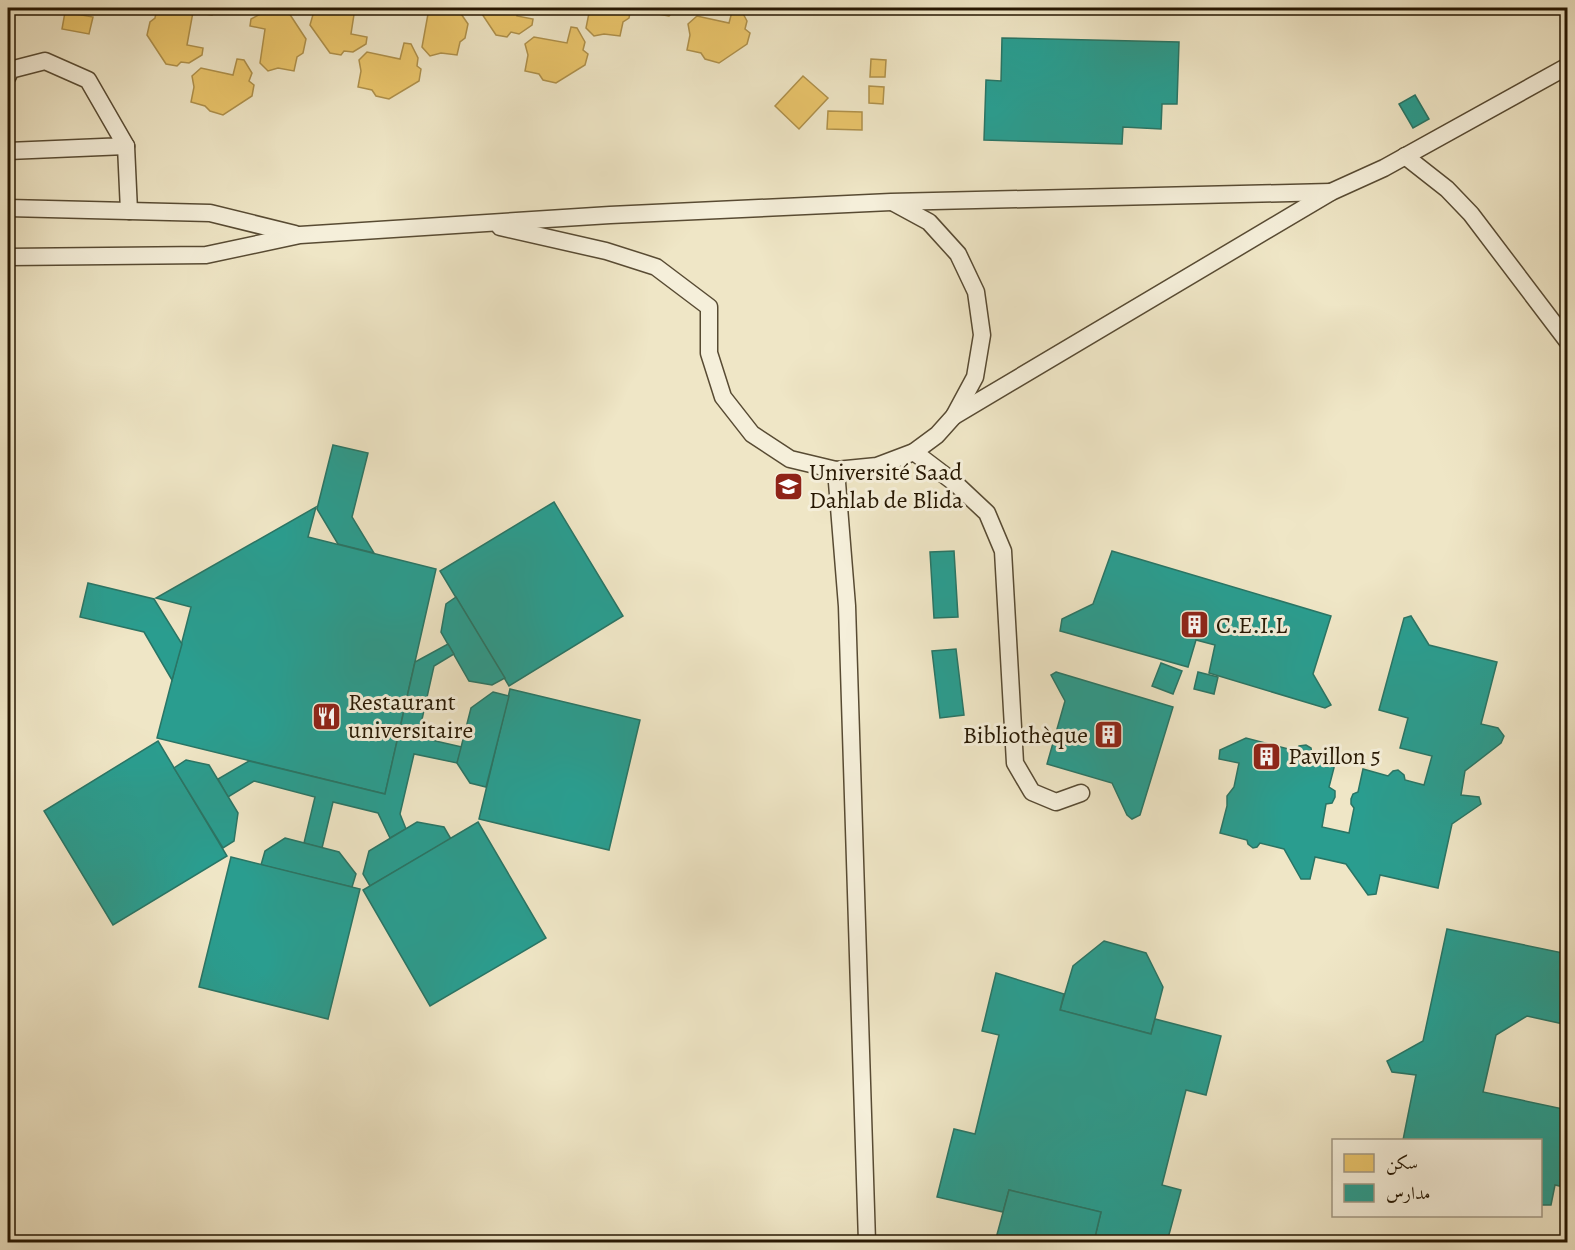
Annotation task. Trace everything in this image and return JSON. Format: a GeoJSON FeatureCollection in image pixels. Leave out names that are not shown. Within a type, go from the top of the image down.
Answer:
{"type":"FeatureCollection","features":[{"type":"Feature","properties":{"kind":"lane"},"geometry":{"type":"LineString","coordinates":[[8,76],[10,70],[45,61],[88,80],[126,146],[129,211]]}},
{"type":"Feature","properties":{"kind":"lane"},"geometry":{"type":"LineString","coordinates":[[954,416],[1331,192],[1384,168],[1568,66]]}},
{"type":"Feature","properties":{"kind":"lane"},"geometry":{"type":"LineString","coordinates":[[8,151],[126,146]]}},
{"type":"Feature","properties":{"kind":"lane"},"geometry":{"type":"LineString","coordinates":[[1405,156],[1447,189],[1471,214],[1568,342]]}},
{"type":"Feature","properties":{"kind":"lane"},"geometry":{"type":"LineString","coordinates":[[8,257],[206,255],[300,235],[610,215],[891,202],[1331,192]]}},
{"type":"Feature","properties":{"kind":"lane"},"geometry":{"type":"LineString","coordinates":[[482,223],[606,251],[656,267],[709,307],[709,353],[723,397],[752,434],[790,459],[836,470],[877,466],[914,452],[937,435],[954,416],[975,377],[982,335],[976,292],[958,254],[928,222],[891,202]]}},
{"type":"Feature","properties":{"kind":"lane"},"geometry":{"type":"LineString","coordinates":[[8,208],[210,213],[300,235]]}},
{"type":"Feature","properties":{"kind":"lane"},"geometry":{"type":"LineString","coordinates":[[914,452],[955,483],[987,513],[1003,551],[1015,763],[1032,792],[1056,802],[1081,793]]}},
{"type":"Feature","properties":{"kind":"lane"},"geometry":{"type":"LineString","coordinates":[[836,470],[847,606],[867,1242]]}},
{"type":"Feature","properties":{"kind":"building: سكن"},"geometry":{"type":"Polygon","coordinates":[[[157,8],[188,8],[193,12],[187,45],[203,48],[202,55],[189,63],[181,62],[177,66],[166,64],[147,35],[157,8]]]}},
{"type":"Feature","properties":{"kind":"building: سكن"},"geometry":{"type":"Polygon","coordinates":[[[201,8],[213,8],[212,15],[205,14],[201,8]]]}},
{"type":"Feature","properties":{"kind":"building: سكن"},"geometry":{"type":"Polygon","coordinates":[[[276,8],[287,10],[306,39],[303,53],[297,57],[294,71],[278,68],[268,71],[260,63],[265,29],[250,26],[251,19],[264,12],[272,13],[276,8]]]}},
{"type":"Feature","properties":{"kind":"building: سكن"},"geometry":{"type":"Polygon","coordinates":[[[319,8],[355,8],[351,34],[367,37],[366,44],[353,52],[344,51],[341,55],[330,53],[310,25],[314,11],[319,8]]]}},
{"type":"Feature","properties":{"kind":"building: سكن"},"geometry":{"type":"Polygon","coordinates":[[[412,8],[457,8],[468,24],[465,38],[460,42],[457,55],[441,53],[430,56],[422,47],[428,14],[412,11],[412,8]]]}},
{"type":"Feature","properties":{"kind":"building: سكن"},"geometry":{"type":"Polygon","coordinates":[[[478,8],[518,8],[517,16],[533,19],[532,25],[519,34],[511,32],[507,37],[496,35],[478,8]]]}},
{"type":"Feature","properties":{"kind":"building: سكن"},"geometry":{"type":"Polygon","coordinates":[[[590,8],[631,8],[629,18],[623,22],[620,36],[604,34],[594,36],[586,28],[590,8]]]}},
{"type":"Feature","properties":{"kind":"building: سكن"},"geometry":{"type":"Polygon","coordinates":[[[653,8],[690,8],[681,13],[673,12],[669,16],[658,14],[653,8]]]}},
{"type":"Feature","properties":{"kind":"building: سكن"},"geometry":{"type":"Polygon","coordinates":[[[733,8],[740,8],[747,21],[745,29],[750,33],[747,44],[719,63],[705,59],[701,53],[687,50],[690,35],[688,24],[697,16],[729,23],[733,8]]]}},
{"type":"Feature","properties":{"kind":"building: سكن"},"geometry":{"type":"Polygon","coordinates":[[[750,8],[782,8],[781,12],[765,10],[754,13],[750,8]]]}},
{"type":"Feature","properties":{"kind":"building: سكن"},"geometry":{"type":"Polygon","coordinates":[[[65,12],[93,17],[89,34],[62,29],[65,12]]]}},
{"type":"Feature","properties":{"kind":"building: سكن"},"geometry":{"type":"Polygon","coordinates":[[[571,27],[577,28],[585,42],[583,50],[588,54],[585,65],[556,83],[543,80],[539,74],[525,71],[528,55],[525,44],[534,37],[567,43],[571,27]]]}},
{"type":"Feature","properties":{"kind":"building: سكن"},"geometry":{"type":"Polygon","coordinates":[[[404,43],[411,44],[418,58],[417,66],[421,69],[419,81],[389,99],[376,96],[372,90],[358,87],[361,71],[359,60],[367,52],[400,59],[404,43]]]}},
{"type":"Feature","properties":{"kind":"building: سكن"},"geometry":{"type":"Polygon","coordinates":[[[237,59],[244,60],[252,73],[249,81],[254,85],[252,96],[223,115],[191,102],[194,87],[192,76],[201,68],[233,75],[237,59]]]}},
{"type":"Feature","properties":{"kind":"building: سكن"},"geometry":{"type":"Polygon","coordinates":[[[871,59],[886,60],[885,77],[870,77],[871,59]]]}},
{"type":"Feature","properties":{"kind":"building: سكن"},"geometry":{"type":"Polygon","coordinates":[[[803,76],[828,98],[799,129],[775,106],[803,76]]]}},
{"type":"Feature","properties":{"kind":"building: سكن"},"geometry":{"type":"Polygon","coordinates":[[[869,86],[884,87],[883,104],[869,103],[869,86]]]}},
{"type":"Feature","properties":{"kind":"building: سكن"},"geometry":{"type":"Polygon","coordinates":[[[828,111],[862,112],[862,130],[827,129],[828,111]]]}},
{"type":"Feature","properties":{"kind":"building: مدارس"},"geometry":{"type":"Polygon","coordinates":[[[1374,8],[1433,8],[1433,11],[1374,8]]]}},
{"type":"Feature","properties":{"kind":"building: مدارس"},"geometry":{"type":"Polygon","coordinates":[[[1002,38],[1179,42],[1177,104],[1162,104],[1161,129],[1123,127],[1122,144],[984,140],[986,80],[1001,81],[1002,38]]]}},
{"type":"Feature","properties":{"kind":"building: مدارس"},"geometry":{"type":"Polygon","coordinates":[[[1415,95],[1429,119],[1413,128],[1399,104],[1415,95]]]}},
{"type":"Feature","properties":{"kind":"building: مدارس"},"geometry":{"type":"Polygon","coordinates":[[[333,445],[368,453],[352,517],[374,553],[338,544],[317,509],[333,445]]]}},
{"type":"Feature","properties":{"kind":"building: مدارس"},"geometry":{"type":"Polygon","coordinates":[[[554,502],[623,616],[509,686],[440,571],[554,502]]]}},
{"type":"Feature","properties":{"kind":"building: مدارس"},"geometry":{"type":"Polygon","coordinates":[[[316,507],[308,537],[436,569],[385,794],[157,738],[191,607],[156,598],[316,507]]]}},
{"type":"Feature","properties":{"kind":"building: مدارس"},"geometry":{"type":"Polygon","coordinates":[[[954,551],[958,617],[934,618],[930,552],[954,551]]]}},
{"type":"Feature","properties":{"kind":"building: مدارس","name":"C.E.I.L"},"geometry":{"type":"Polygon","coordinates":[[[1112,551],[1331,616],[1313,674],[1331,705],[1325,708],[1209,673],[1215,645],[1196,640],[1188,667],[1060,631],[1062,619],[1093,604],[1112,551]]]}},
{"type":"Feature","properties":{"kind":"building: مدارس"},"geometry":{"type":"Polygon","coordinates":[[[88,583],[154,599],[182,644],[172,680],[144,632],[80,617],[88,583]]]}},
{"type":"Feature","properties":{"kind":"building: مدارس"},"geometry":{"type":"Polygon","coordinates":[[[456,597],[505,678],[492,685],[469,681],[441,632],[446,604],[456,597]]]}},
{"type":"Feature","properties":{"kind":"building: مدارس","name":"Pavillon 5"},"geometry":{"type":"Polygon","coordinates":[[[1411,616],[1429,645],[1497,662],[1481,724],[1498,728],[1504,736],[1501,743],[1465,771],[1461,795],[1479,797],[1481,804],[1452,824],[1438,888],[1380,875],[1376,894],[1368,895],[1346,864],[1315,857],[1310,879],[1301,879],[1284,849],[1260,843],[1253,848],[1247,840],[1220,833],[1227,806],[1227,796],[1234,787],[1239,763],[1219,759],[1220,750],[1246,738],[1296,751],[1299,746],[1306,745],[1311,748],[1312,755],[1336,760],[1329,787],[1335,791],[1335,797],[1332,803],[1326,804],[1322,827],[1349,833],[1354,808],[1351,799],[1353,794],[1358,792],[1363,769],[1388,776],[1398,770],[1404,775],[1405,780],[1424,785],[1432,756],[1400,748],[1408,718],[1379,710],[1404,618],[1411,616]]]}},
{"type":"Feature","properties":{"kind":"building: مدارس"},"geometry":{"type":"Polygon","coordinates":[[[448,644],[454,654],[434,666],[418,737],[462,747],[457,763],[414,754],[400,814],[406,829],[390,838],[378,813],[333,802],[322,848],[304,843],[315,797],[254,781],[228,797],[218,779],[249,761],[385,794],[415,662],[448,644]]]}},
{"type":"Feature","properties":{"kind":"building: مدارس"},"geometry":{"type":"Polygon","coordinates":[[[956,649],[964,715],[940,718],[932,651],[956,649]]]}},
{"type":"Feature","properties":{"kind":"building: مدارس"},"geometry":{"type":"Polygon","coordinates":[[[1161,663],[1182,671],[1173,694],[1152,686],[1161,663]]]}},
{"type":"Feature","properties":{"kind":"building: مدارس","name":"Bibliothèque"},"geometry":{"type":"Polygon","coordinates":[[[1056,672],[1173,707],[1140,815],[1132,819],[1127,815],[1112,783],[1047,764],[1065,701],[1051,675],[1056,672]]]}},
{"type":"Feature","properties":{"kind":"building: مدارس"},"geometry":{"type":"Polygon","coordinates":[[[1198,672],[1218,677],[1214,694],[1194,689],[1198,672]]]}},
{"type":"Feature","properties":{"kind":"building: مدارس"},"geometry":{"type":"Polygon","coordinates":[[[510,689],[640,720],[609,850],[479,819],[510,689]]]}},
{"type":"Feature","properties":{"kind":"building: مدارس"},"geometry":{"type":"Polygon","coordinates":[[[493,692],[509,696],[486,787],[470,783],[457,763],[471,708],[493,692]]]}},
{"type":"Feature","properties":{"kind":"building: مدارس"},"geometry":{"type":"Polygon","coordinates":[[[158,741],[227,856],[113,925],[44,811],[158,741]]]}},
{"type":"Feature","properties":{"kind":"building: مدارس"},"geometry":{"type":"Polygon","coordinates":[[[186,760],[209,765],[238,813],[234,841],[223,848],[174,768],[186,760]]]}},
{"type":"Feature","properties":{"kind":"building: مدارس"},"geometry":{"type":"Polygon","coordinates":[[[417,822],[444,827],[451,839],[370,886],[363,874],[369,851],[417,822]]]}},
{"type":"Feature","properties":{"kind":"building: مدارس"},"geometry":{"type":"Polygon","coordinates":[[[478,822],[546,938],[430,1006],[363,890],[478,822]]]}},
{"type":"Feature","properties":{"kind":"building: مدارس"},"geometry":{"type":"Polygon","coordinates":[[[285,838],[339,852],[356,874],[352,887],[261,865],[265,851],[285,838]]]}},
{"type":"Feature","properties":{"kind":"building: مدارس"},"geometry":{"type":"Polygon","coordinates":[[[231,857],[360,889],[328,1019],[199,987],[231,857]]]}},
{"type":"Feature","properties":{"kind":"building: مدارس"},"geometry":{"type":"Polygon","coordinates":[[[1447,929],[1568,954],[1568,1025],[1527,1016],[1496,1035],[1483,1092],[1568,1110],[1568,1188],[1555,1185],[1551,1205],[1542,1205],[1542,1139],[1403,1139],[1416,1075],[1392,1072],[1387,1061],[1423,1041],[1447,929]]]}},
{"type":"Feature","properties":{"kind":"building: مدارس"},"geometry":{"type":"Polygon","coordinates":[[[1104,941],[1146,953],[1163,987],[1151,1034],[1060,1010],[1073,966],[1104,941]]]}},
{"type":"Feature","properties":{"kind":"building: مدارس"},"geometry":{"type":"Polygon","coordinates":[[[996,973],[1064,994],[1060,1010],[1151,1034],[1155,1019],[1221,1036],[1206,1095],[1186,1090],[1162,1185],[1181,1190],[1167,1242],[1116,1242],[1095,1237],[1101,1212],[1009,1190],[1003,1212],[937,1197],[954,1129],[975,1134],[999,1035],[982,1031],[996,973]]]}},
{"type":"Feature","properties":{"kind":"building: مدارس"},"geometry":{"type":"Polygon","coordinates":[[[1009,1190],[1101,1212],[1095,1237],[1118,1242],[995,1242],[1009,1190]]]}},
{"type":"Feature","properties":{"kind":"place","name":"Université Saad Dahlab de Blida"},"geometry":{"type":"Point","coordinates":[788,486]}},
{"type":"Feature","properties":{"kind":"place","name":"C.E.I.L"},"geometry":{"type":"Point","coordinates":[1195,625]}},
{"type":"Feature","properties":{"kind":"place","name":"Restaurant universitaire"},"geometry":{"type":"Point","coordinates":[327,716]}},
{"type":"Feature","properties":{"kind":"place","name":"Bibliothèque"},"geometry":{"type":"Point","coordinates":[1109,735]}},
{"type":"Feature","properties":{"kind":"place","name":"Pavillon 5"},"geometry":{"type":"Point","coordinates":[1267,756]}}]}
